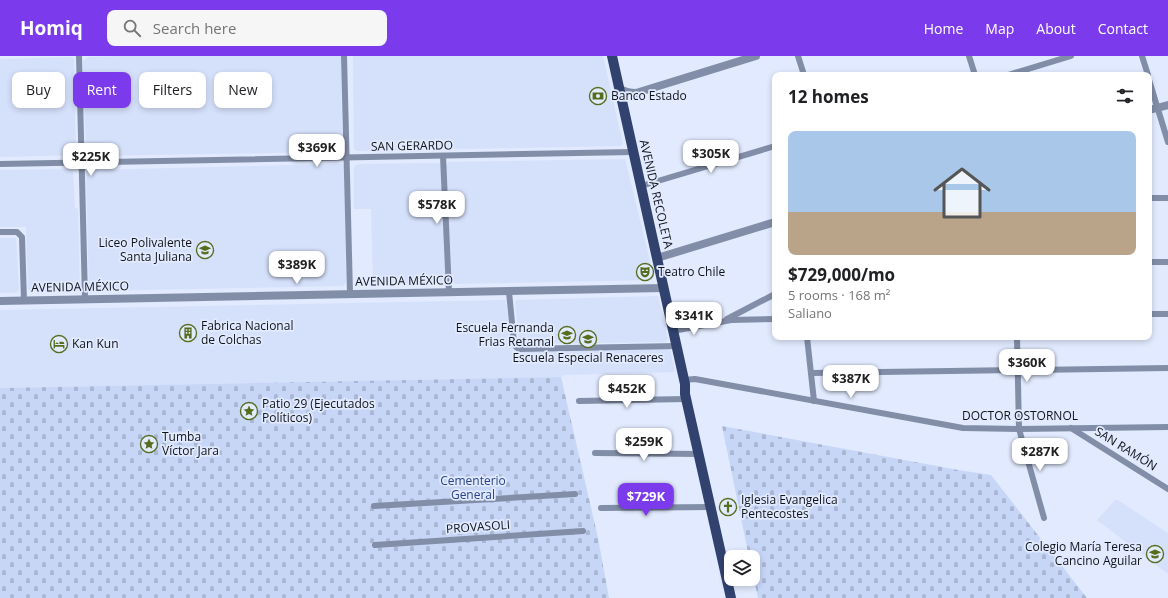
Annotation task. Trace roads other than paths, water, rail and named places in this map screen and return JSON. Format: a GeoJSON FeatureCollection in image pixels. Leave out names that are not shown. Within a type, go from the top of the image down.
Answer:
{"type":"FeatureCollection","features":[{"type":"Feature","properties":{"kind":"main road","name":"AVENIDA RECOLETA"},"geometry":{"type":"LineString","coordinates":[[612,56],[673,331],[685,382],[691,393],[727,550]]}},
{"type":"Feature","properties":{"kind":"main road","name":"AVENIDA RECOLETA"},"geometry":{"type":"LineString","coordinates":[[685,382],[684,394],[731,598]]}},
{"type":"Feature","properties":{"kind":"main road"},"geometry":{"type":"LineString","coordinates":[[735,586],[738,598]]}},
{"type":"Feature","properties":{"kind":"street"},"geometry":{"type":"LineString","coordinates":[[79,56],[85,299]]}},
{"type":"Feature","properties":{"kind":"street"},"geometry":{"type":"LineString","coordinates":[[344,56],[350,294]]}},
{"type":"Feature","properties":{"kind":"street"},"geometry":{"type":"LineString","coordinates":[[619,88],[630,93],[636,93],[756,56]]}},
{"type":"Feature","properties":{"kind":"street"},"geometry":{"type":"LineString","coordinates":[[798,56],[803,72]]}},
{"type":"Feature","properties":{"kind":"street"},"geometry":{"type":"LineString","coordinates":[[969,56],[974,72]]}},
{"type":"Feature","properties":{"kind":"street"},"geometry":{"type":"LineString","coordinates":[[1018,72],[1071,56]]}},
{"type":"Feature","properties":{"kind":"street"},"geometry":{"type":"LineString","coordinates":[[1142,56],[1147,72]]}},
{"type":"Feature","properties":{"kind":"street"},"geometry":{"type":"LineString","coordinates":[[1152,89],[1168,142]]}},
{"type":"Feature","properties":{"kind":"street"},"geometry":{"type":"LineString","coordinates":[[623,106],[626,101],[636,93]]}},
{"type":"Feature","properties":{"kind":"street"},"geometry":{"type":"LineString","coordinates":[[1152,109],[1168,105]]}},
{"type":"Feature","properties":{"kind":"street"},"geometry":{"type":"LineString","coordinates":[[641,186],[772,147]]}},
{"type":"Feature","properties":{"kind":"street","name":"SAN GERARDO"},"geometry":{"type":"LineString","coordinates":[[0,164],[633,152]]}},
{"type":"Feature","properties":{"kind":"street"},"geometry":{"type":"LineString","coordinates":[[443,156],[449,292]]}},
{"type":"Feature","properties":{"kind":"street"},"geometry":{"type":"LineString","coordinates":[[1152,198],[1168,198]]}},
{"type":"Feature","properties":{"kind":"street"},"geometry":{"type":"LineString","coordinates":[[657,258],[772,223]]}},
{"type":"Feature","properties":{"kind":"street"},"geometry":{"type":"LineString","coordinates":[[0,232],[17,232],[22,237],[24,301]]}},
{"type":"Feature","properties":{"kind":"street"},"geometry":{"type":"LineString","coordinates":[[1152,262],[1168,262]]}},
{"type":"Feature","properties":{"kind":"street","name":"AVENIDA MÉXICO"},"geometry":{"type":"LineString","coordinates":[[0,301],[664,288]]}},
{"type":"Feature","properties":{"kind":"street"},"geometry":{"type":"LineString","coordinates":[[509,292],[514,343],[519,349],[677,346]]}},
{"type":"Feature","properties":{"kind":"street"},"geometry":{"type":"LineString","coordinates":[[723,321],[772,296]]}},
{"type":"Feature","properties":{"kind":"street"},"geometry":{"type":"LineString","coordinates":[[750,307],[752,319]]}},
{"type":"Feature","properties":{"kind":"street"},"geometry":{"type":"LineString","coordinates":[[1152,314],[1168,314]]}},
{"type":"Feature","properties":{"kind":"street"},"geometry":{"type":"LineString","coordinates":[[673,331],[723,321],[772,319]]}},
{"type":"Feature","properties":{"kind":"street"},"geometry":{"type":"LineString","coordinates":[[807,340],[814,401]]}},
{"type":"Feature","properties":{"kind":"street"},"geometry":{"type":"LineString","coordinates":[[1017,340],[1019,429],[1044,518]]}},
{"type":"Feature","properties":{"kind":"street"},"geometry":{"type":"LineString","coordinates":[[811,373],[1168,368]]}},
{"type":"Feature","properties":{"kind":"street","name":"DOCTOR OSTORNOL"},"geometry":{"type":"LineString","coordinates":[[685,382],[695,379],[963,428],[1019,429],[1168,427]]}},
{"type":"Feature","properties":{"kind":"street"},"geometry":{"type":"LineString","coordinates":[[579,401],[686,399]]}},
{"type":"Feature","properties":{"kind":"street","name":"SAN RAMÓN"},"geometry":{"type":"LineString","coordinates":[[1071,428],[1168,489]]}},
{"type":"Feature","properties":{"kind":"street"},"geometry":{"type":"LineString","coordinates":[[596,453],[699,454]]}},
{"type":"Feature","properties":{"kind":"street"},"geometry":{"type":"LineString","coordinates":[[374,506],[575,494]]}},
{"type":"Feature","properties":{"kind":"street"},"geometry":{"type":"LineString","coordinates":[[601,508],[711,506]]}},
{"type":"Feature","properties":{"kind":"street","name":"PROVASOLI"},"geometry":{"type":"LineString","coordinates":[[375,545],[583,532]]}},
{"type":"Feature","properties":{"kind":"place","name":"Banco Estado"},"geometry":{"type":"Point","coordinates":[598,96]}},
{"type":"Feature","properties":{"kind":"place","name":"Liceo Polivalente Santa Juliana"},"geometry":{"type":"Point","coordinates":[205,250]}},
{"type":"Feature","properties":{"kind":"place","name":"Teatro Chile"},"geometry":{"type":"Point","coordinates":[645,272]}},
{"type":"Feature","properties":{"kind":"place","name":"Fabrica Nacional de Colchas"},"geometry":{"type":"Point","coordinates":[188,333]}},
{"type":"Feature","properties":{"kind":"place","name":"Escuela Fernanda Frias Retamal"},"geometry":{"type":"Point","coordinates":[567,335]}},
{"type":"Feature","properties":{"kind":"place","name":"Escuela Especial Renaceres"},"geometry":{"type":"Point","coordinates":[588,339]}},
{"type":"Feature","properties":{"kind":"place","name":"Kan Kun"},"geometry":{"type":"Point","coordinates":[59,344]}},
{"type":"Feature","properties":{"kind":"place","name":"Patio 29 (Ejecutados Políticos)"},"geometry":{"type":"Point","coordinates":[249,411]}},
{"type":"Feature","properties":{"kind":"place","name":"Tumba Víctor Jara"},"geometry":{"type":"Point","coordinates":[149,444]}},
{"type":"Feature","properties":{"kind":"place","name":"Iglesia Evangelica Pentecostes"},"geometry":{"type":"Point","coordinates":[728,507]}},
{"type":"Feature","properties":{"kind":"place","name":"Colegio María Teresa Cancino Aguilar"},"geometry":{"type":"Point","coordinates":[1155,554]}},
{"type":"Feature","properties":{"kind":"park label","name":"Cementerio General"},"geometry":{"type":"Point","coordinates":[473,488]}}]}
